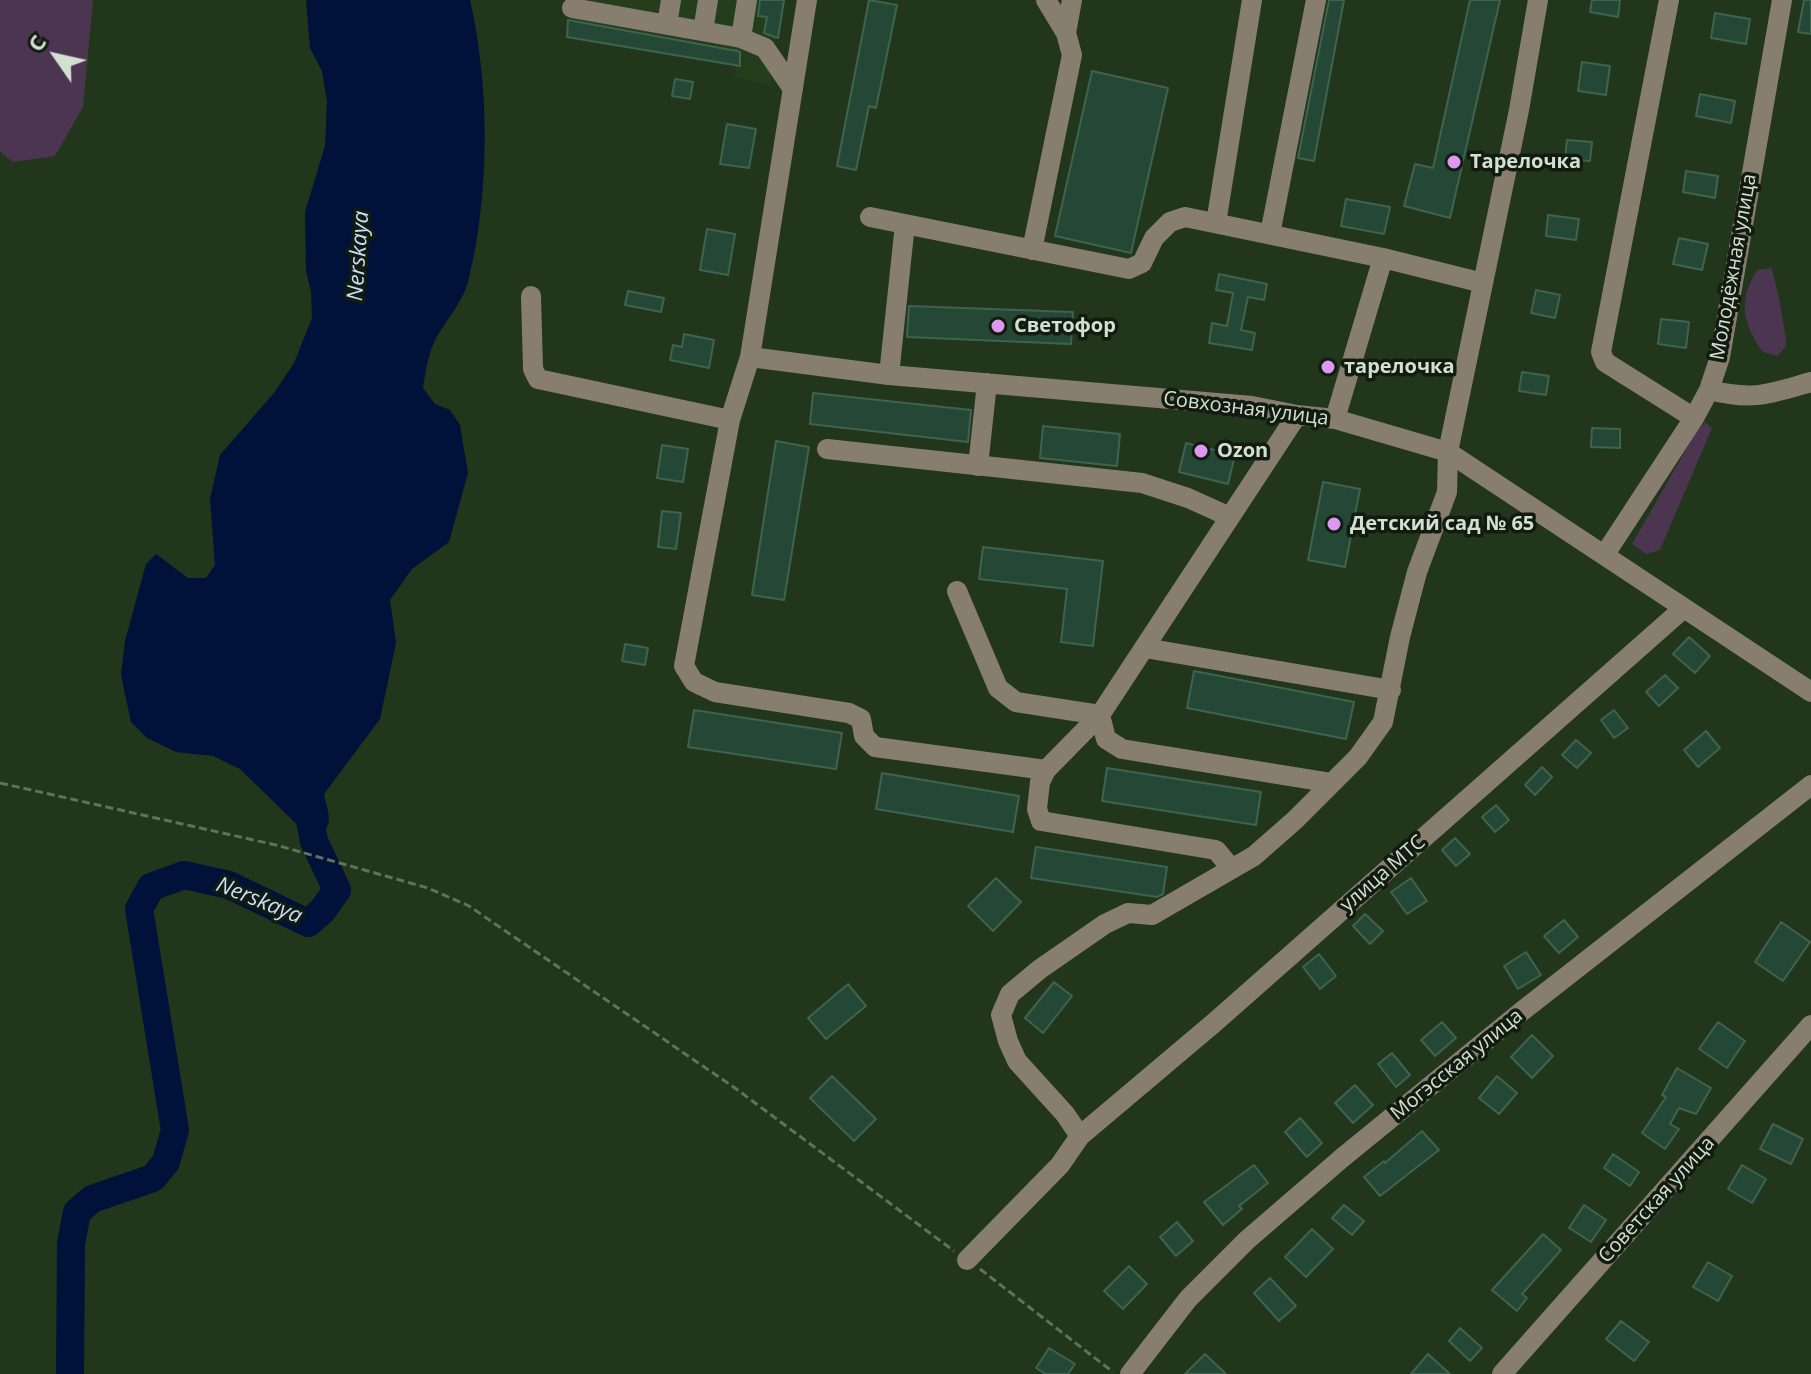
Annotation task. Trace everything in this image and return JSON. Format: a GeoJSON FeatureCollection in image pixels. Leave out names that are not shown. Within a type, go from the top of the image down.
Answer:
{"type":"FeatureCollection","features":[{"type":"Feature","properties":{"kind":"street"},"geometry":{"type":"LineString","coordinates":[[667,25],[671,0]]}},
{"type":"Feature","properties":{"kind":"street"},"geometry":{"type":"LineString","coordinates":[[703,31],[708,0]]}},
{"type":"Feature","properties":{"kind":"street"},"geometry":{"type":"LineString","coordinates":[[741,38],[747,0]]}},
{"type":"Feature","properties":{"kind":"street"},"geometry":{"type":"LineString","coordinates":[[807,0],[750,357],[730,420],[684,666],[694,682],[715,692],[849,713],[861,719],[864,736],[875,747],[1046,770]]}},
{"type":"Feature","properties":{"kind":"street"},"geometry":{"type":"LineString","coordinates":[[1032,250],[1072,55],[1066,33],[1046,0]]}},
{"type":"Feature","properties":{"kind":"street"},"geometry":{"type":"LineString","coordinates":[[1066,33],[1072,0]]}},
{"type":"Feature","properties":{"kind":"street"},"geometry":{"type":"LineString","coordinates":[[1216,223],[1252,0]]}},
{"type":"Feature","properties":{"kind":"street"},"geometry":{"type":"LineString","coordinates":[[1270,234],[1316,0]]}},
{"type":"Feature","properties":{"kind":"street"},"geometry":{"type":"LineString","coordinates":[[1080,1136],[1065,1114],[1017,1061],[1001,1015],[1010,994],[1105,924],[1128,913],[1152,915],[1254,856],[1358,757],[1383,722],[1417,572],[1447,492],[1448,452],[1538,0]]}},
{"type":"Feature","properties":{"kind":"street"},"geometry":{"type":"LineString","coordinates":[[1669,0],[1601,352],[1605,362],[1694,418]]}},
{"type":"Feature","properties":{"kind":"street","name":"Молодёжная улица"},"geometry":{"type":"LineString","coordinates":[[1605,554],[1694,418],[1709,390],[1720,357],[1782,0]]}},
{"type":"Feature","properties":{"kind":"street"},"geometry":{"type":"LineString","coordinates":[[572,8],[628,9],[667,25],[741,38],[765,48],[793,89]]}},
{"type":"Feature","properties":{"kind":"street"},"geometry":{"type":"LineString","coordinates":[[870,217],[1129,269],[1142,263],[1154,238],[1170,222],[1185,217],[1383,258],[1483,283]]}},
{"type":"Feature","properties":{"kind":"street"},"geometry":{"type":"LineString","coordinates":[[889,375],[905,224]]}},
{"type":"Feature","properties":{"kind":"street"},"geometry":{"type":"LineString","coordinates":[[1335,419],[1383,258]]}},
{"type":"Feature","properties":{"kind":"street"},"geometry":{"type":"LineString","coordinates":[[531,296],[533,369],[538,379],[730,420]]}},
{"type":"Feature","properties":{"kind":"street","name":"Совхозная улица"},"geometry":{"type":"LineString","coordinates":[[750,357],[889,375],[1252,406],[1335,419],[1448,452],[1811,692]]}},
{"type":"Feature","properties":{"kind":"street"},"geometry":{"type":"LineString","coordinates":[[1709,390],[1756,397],[1811,382]]}},
{"type":"Feature","properties":{"kind":"street"},"geometry":{"type":"LineString","coordinates":[[978,466],[987,383]]}},
{"type":"Feature","properties":{"kind":"street"},"geometry":{"type":"LineString","coordinates":[[1232,869],[1216,850],[1041,821],[1037,809],[1040,782],[1046,770],[1100,715],[1297,415]]}},
{"type":"Feature","properties":{"kind":"street"},"geometry":{"type":"LineString","coordinates":[[827,449],[1142,483],[1188,498],[1230,517]]}},
{"type":"Feature","properties":{"kind":"street"},"geometry":{"type":"LineString","coordinates":[[957,591],[998,688],[1016,702],[1100,715]]}},
{"type":"Feature","properties":{"kind":"street","name":"улица МТС"},"geometry":{"type":"LineString","coordinates":[[967,1260],[1060,1165],[1080,1136],[1215,1022],[1684,608]]}},
{"type":"Feature","properties":{"kind":"street"},"geometry":{"type":"LineString","coordinates":[[1145,648],[1391,690]]}},
{"type":"Feature","properties":{"kind":"street"},"geometry":{"type":"LineString","coordinates":[[1100,715],[1106,739],[1122,749],[1332,783]]}},
{"type":"Feature","properties":{"kind":"street","name":"Могэсская улица"},"geometry":{"type":"LineString","coordinates":[[1130,1374],[1188,1299],[1283,1209],[1521,1012],[1811,785]]}},
{"type":"Feature","properties":{"kind":"street","name":"Советская улица"},"geometry":{"type":"LineString","coordinates":[[1505,1373],[1811,1025]]}},
{"type":"Feature","properties":{"kind":"path"},"geometry":{"type":"LineString","coordinates":[[0,783],[276,845],[428,888],[469,906],[735,1088],[1116,1374]]}},
{"type":"Feature","properties":{"kind":"shaded area"},"geometry":{"type":"Polygon","coordinates":[[[0,0],[93,0],[83,107],[55,156],[13,162],[0,152],[0,0]]]}},
{"type":"Feature","properties":{"kind":"shaded area"},"geometry":{"type":"Polygon","coordinates":[[[571,0],[784,0],[772,59],[771,85],[735,77],[736,65],[567,37],[571,0]]]}},
{"type":"Feature","properties":{"kind":"shaded area"},"geometry":{"type":"Polygon","coordinates":[[[1771,268],[1786,340],[1778,356],[1763,352],[1751,331],[1745,311],[1747,291],[1757,270],[1771,268]]]}},
{"type":"Feature","properties":{"kind":"shaded area"},"geometry":{"type":"Polygon","coordinates":[[[1705,422],[1712,428],[1660,550],[1646,554],[1632,544],[1696,432],[1705,422]]]}},
{"type":"Feature","properties":{"kind":"water"},"geometry":{"type":"Polygon","coordinates":[[[306,0],[470,0],[481,69],[485,141],[480,213],[468,282],[434,343],[423,388],[435,404],[450,410],[460,425],[468,473],[449,542],[412,569],[390,600],[396,643],[380,719],[324,794],[328,826],[314,841],[240,769],[213,756],[176,752],[147,738],[131,722],[121,675],[125,641],[146,564],[156,554],[188,578],[206,578],[215,565],[210,499],[220,455],[274,393],[294,363],[312,318],[311,291],[306,271],[305,212],[325,146],[327,101],[322,71],[310,48],[306,0]]]}},
{"type":"Feature","properties":{"kind":"building"},"geometry":{"type":"Polygon","coordinates":[[[760,0],[784,0],[778,38],[764,33],[767,17],[758,16],[760,0]]]}},
{"type":"Feature","properties":{"kind":"building"},"geometry":{"type":"Polygon","coordinates":[[[869,0],[897,5],[876,108],[869,106],[856,170],[837,166],[869,0]]]}},
{"type":"Feature","properties":{"kind":"building"},"geometry":{"type":"Polygon","coordinates":[[[1329,0],[1344,0],[1314,161],[1298,158],[1329,0]]]}},
{"type":"Feature","properties":{"kind":"building"},"geometry":{"type":"Polygon","coordinates":[[[1470,0],[1500,0],[1450,218],[1404,206],[1415,164],[1433,168],[1470,0]]]}},
{"type":"Feature","properties":{"kind":"building"},"geometry":{"type":"Polygon","coordinates":[[[1592,0],[1620,0],[1618,17],[1590,12],[1592,0]]]}},
{"type":"Feature","properties":{"kind":"building"},"geometry":{"type":"Polygon","coordinates":[[[1804,0],[1811,0],[1811,34],[1798,32],[1804,0]]]}},
{"type":"Feature","properties":{"kind":"building"},"geometry":{"type":"Polygon","coordinates":[[[1715,13],[1750,19],[1746,44],[1711,38],[1715,13]]]}},
{"type":"Feature","properties":{"kind":"building"},"geometry":{"type":"Polygon","coordinates":[[[568,20],[737,51],[740,52],[740,66],[567,37],[568,20]]]}},
{"type":"Feature","properties":{"kind":"building"},"geometry":{"type":"Polygon","coordinates":[[[1582,62],[1610,66],[1606,95],[1578,91],[1582,62]]]}},
{"type":"Feature","properties":{"kind":"building"},"geometry":{"type":"Polygon","coordinates":[[[1092,71],[1168,88],[1131,253],[1055,236],[1092,71]]]}},
{"type":"Feature","properties":{"kind":"building"},"geometry":{"type":"Polygon","coordinates":[[[675,79],[693,82],[690,99],[672,96],[675,79]]]}},
{"type":"Feature","properties":{"kind":"building"},"geometry":{"type":"Polygon","coordinates":[[[1700,94],[1735,101],[1731,123],[1696,116],[1700,94]]]}},
{"type":"Feature","properties":{"kind":"building"},"geometry":{"type":"Polygon","coordinates":[[[727,124],[756,129],[749,168],[720,164],[727,124]]]}},
{"type":"Feature","properties":{"kind":"building"},"geometry":{"type":"Polygon","coordinates":[[[1567,140],[1592,142],[1590,161],[1565,159],[1567,140]]]}},
{"type":"Feature","properties":{"kind":"building"},"geometry":{"type":"Polygon","coordinates":[[[1686,171],[1718,176],[1715,198],[1683,192],[1686,171]]]}},
{"type":"Feature","properties":{"kind":"building"},"geometry":{"type":"Polygon","coordinates":[[[1346,199],[1390,207],[1384,234],[1341,226],[1346,199]]]}},
{"type":"Feature","properties":{"kind":"building"},"geometry":{"type":"Polygon","coordinates":[[[1548,215],[1579,219],[1576,240],[1546,236],[1548,215]]]}},
{"type":"Feature","properties":{"kind":"building"},"geometry":{"type":"Polygon","coordinates":[[[707,229],[735,234],[728,275],[700,270],[707,229]]]}},
{"type":"Feature","properties":{"kind":"building"},"geometry":{"type":"Polygon","coordinates":[[[1679,238],[1708,244],[1702,270],[1673,264],[1679,238]]]}},
{"type":"Feature","properties":{"kind":"building"},"geometry":{"type":"Polygon","coordinates":[[[1219,274],[1267,284],[1264,300],[1248,297],[1241,330],[1255,333],[1252,350],[1209,343],[1212,323],[1227,326],[1233,293],[1216,290],[1219,274]]]}},
{"type":"Feature","properties":{"kind":"building"},"geometry":{"type":"Polygon","coordinates":[[[1536,290],[1560,295],[1555,318],[1531,313],[1536,290]]]}},
{"type":"Feature","properties":{"kind":"building"},"geometry":{"type":"Polygon","coordinates":[[[628,291],[664,298],[661,312],[625,305],[628,291]]]}},
{"type":"Feature","properties":{"kind":"building"},"geometry":{"type":"Polygon","coordinates":[[[909,306],[1073,312],[1071,344],[907,337],[909,306]]]}},
{"type":"Feature","properties":{"kind":"building"},"geometry":{"type":"Polygon","coordinates":[[[1661,319],[1689,322],[1686,348],[1658,344],[1661,319]]]}},
{"type":"Feature","properties":{"kind":"building"},"geometry":{"type":"Polygon","coordinates":[[[684,334],[714,340],[709,368],[670,360],[673,345],[682,347],[684,334]]]}},
{"type":"Feature","properties":{"kind":"building"},"geometry":{"type":"Polygon","coordinates":[[[1522,372],[1549,376],[1546,395],[1519,391],[1522,372]]]}},
{"type":"Feature","properties":{"kind":"building"},"geometry":{"type":"Polygon","coordinates":[[[813,393],[971,410],[968,442],[810,424],[813,393]]]}},
{"type":"Feature","properties":{"kind":"building"},"geometry":{"type":"Polygon","coordinates":[[[1043,426],[1120,434],[1117,466],[1040,458],[1043,426]]]}},
{"type":"Feature","properties":{"kind":"building"},"geometry":{"type":"Polygon","coordinates":[[[1592,428],[1620,429],[1620,448],[1591,447],[1592,428]]]}},
{"type":"Feature","properties":{"kind":"building"},"geometry":{"type":"Polygon","coordinates":[[[776,441],[809,447],[784,600],[752,595],[776,441]]]}},
{"type":"Feature","properties":{"kind":"building"},"geometry":{"type":"Polygon","coordinates":[[[1186,443],[1235,455],[1228,484],[1179,472],[1186,443]]]}},
{"type":"Feature","properties":{"kind":"building"},"geometry":{"type":"Polygon","coordinates":[[[662,445],[688,449],[683,482],[657,478],[662,445]]]}},
{"type":"Feature","properties":{"kind":"building","name":"Детский сад № 65"},"geometry":{"type":"Polygon","coordinates":[[[1323,482],[1360,489],[1345,567],[1308,560],[1323,482]]]}},
{"type":"Feature","properties":{"kind":"building"},"geometry":{"type":"Polygon","coordinates":[[[662,511],[681,513],[676,549],[658,547],[662,511]]]}},
{"type":"Feature","properties":{"kind":"building"},"geometry":{"type":"Polygon","coordinates":[[[983,547],[1103,561],[1093,646],[1061,642],[1067,589],[979,579],[983,547]]]}},
{"type":"Feature","properties":{"kind":"building"},"geometry":{"type":"Polygon","coordinates":[[[1689,637],[1710,656],[1695,673],[1673,654],[1689,637]]]}},
{"type":"Feature","properties":{"kind":"building"},"geometry":{"type":"Polygon","coordinates":[[[625,644],[648,648],[645,665],[622,661],[625,644]]]}},
{"type":"Feature","properties":{"kind":"building"},"geometry":{"type":"Polygon","coordinates":[[[1194,671],[1354,702],[1346,739],[1187,708],[1194,671]]]}},
{"type":"Feature","properties":{"kind":"building"},"geometry":{"type":"Polygon","coordinates":[[[1665,675],[1678,688],[1659,706],[1646,692],[1665,675]]]}},
{"type":"Feature","properties":{"kind":"building"},"geometry":{"type":"Polygon","coordinates":[[[694,710],[842,733],[836,769],[688,747],[694,710]]]}},
{"type":"Feature","properties":{"kind":"building"},"geometry":{"type":"Polygon","coordinates":[[[1614,710],[1628,728],[1614,738],[1601,720],[1614,710]]]}},
{"type":"Feature","properties":{"kind":"building"},"geometry":{"type":"Polygon","coordinates":[[[1706,731],[1720,748],[1698,767],[1684,750],[1706,731]]]}},
{"type":"Feature","properties":{"kind":"building"},"geometry":{"type":"Polygon","coordinates":[[[1576,740],[1591,753],[1577,768],[1562,755],[1576,740]]]}},
{"type":"Feature","properties":{"kind":"building"},"geometry":{"type":"Polygon","coordinates":[[[1542,767],[1552,777],[1535,795],[1525,785],[1542,767]]]}},
{"type":"Feature","properties":{"kind":"building"},"geometry":{"type":"Polygon","coordinates":[[[1107,768],[1261,792],[1256,825],[1102,801],[1107,768]]]}},
{"type":"Feature","properties":{"kind":"building"},"geometry":{"type":"Polygon","coordinates":[[[882,773],[1019,796],[1013,832],[876,809],[882,773]]]}},
{"type":"Feature","properties":{"kind":"building"},"geometry":{"type":"Polygon","coordinates":[[[1496,805],[1509,820],[1495,832],[1482,817],[1496,805]]]}},
{"type":"Feature","properties":{"kind":"building"},"geometry":{"type":"Polygon","coordinates":[[[1455,838],[1470,854],[1456,866],[1442,850],[1455,838]]]}},
{"type":"Feature","properties":{"kind":"building"},"geometry":{"type":"Polygon","coordinates":[[[1036,847],[1167,867],[1163,894],[1157,897],[1031,878],[1036,847]]]}},
{"type":"Feature","properties":{"kind":"building"},"geometry":{"type":"Polygon","coordinates":[[[996,878],[1021,902],[993,931],[968,906],[996,878]]]}},
{"type":"Feature","properties":{"kind":"building"},"geometry":{"type":"Polygon","coordinates":[[[1411,878],[1427,901],[1407,914],[1391,892],[1411,878]]]}},
{"type":"Feature","properties":{"kind":"building"},"geometry":{"type":"Polygon","coordinates":[[[1365,914],[1383,931],[1370,944],[1353,926],[1365,914]]]}},
{"type":"Feature","properties":{"kind":"building"},"geometry":{"type":"Polygon","coordinates":[[[1564,920],[1578,937],[1559,953],[1544,936],[1564,920]]]}},
{"type":"Feature","properties":{"kind":"building"},"geometry":{"type":"Polygon","coordinates":[[[1781,922],[1810,942],[1783,981],[1755,962],[1781,922]]]}},
{"type":"Feature","properties":{"kind":"building"},"geometry":{"type":"Polygon","coordinates":[[[1526,952],[1541,975],[1518,989],[1504,966],[1526,952]]]}},
{"type":"Feature","properties":{"kind":"building"},"geometry":{"type":"Polygon","coordinates":[[[1319,954],[1336,976],[1320,989],[1303,967],[1319,954]]]}},
{"type":"Feature","properties":{"kind":"building"},"geometry":{"type":"Polygon","coordinates":[[[1054,982],[1072,996],[1043,1033],[1025,1018],[1054,982]]]}},
{"type":"Feature","properties":{"kind":"building"},"geometry":{"type":"Polygon","coordinates":[[[848,984],[866,1006],[826,1039],[808,1018],[848,984]]]}},
{"type":"Feature","properties":{"kind":"building"},"geometry":{"type":"Polygon","coordinates":[[[1442,1022],[1456,1038],[1435,1056],[1421,1040],[1442,1022]]]}},
{"type":"Feature","properties":{"kind":"building"},"geometry":{"type":"Polygon","coordinates":[[[1718,1022],[1745,1041],[1727,1068],[1699,1049],[1718,1022]]]}},
{"type":"Feature","properties":{"kind":"building"},"geometry":{"type":"Polygon","coordinates":[[[1532,1035],[1553,1056],[1532,1078],[1511,1057],[1532,1035]]]}},
{"type":"Feature","properties":{"kind":"building"},"geometry":{"type":"Polygon","coordinates":[[[1392,1053],[1410,1075],[1396,1087],[1378,1064],[1392,1053]]]}},
{"type":"Feature","properties":{"kind":"building"},"geometry":{"type":"Polygon","coordinates":[[[1677,1068],[1711,1088],[1696,1114],[1679,1108],[1670,1124],[1679,1129],[1665,1149],[1642,1133],[1666,1097],[1662,1095],[1677,1068]]]}},
{"type":"Feature","properties":{"kind":"building"},"geometry":{"type":"Polygon","coordinates":[[[832,1076],[876,1119],[854,1141],[810,1098],[832,1076]]]}},
{"type":"Feature","properties":{"kind":"building"},"geometry":{"type":"Polygon","coordinates":[[[1497,1076],[1517,1093],[1499,1114],[1479,1098],[1497,1076]]]}},
{"type":"Feature","properties":{"kind":"building"},"geometry":{"type":"Polygon","coordinates":[[[1355,1085],[1373,1105],[1353,1123],[1335,1103],[1355,1085]]]}},
{"type":"Feature","properties":{"kind":"building"},"geometry":{"type":"Polygon","coordinates":[[[1300,1118],[1322,1143],[1307,1157],[1285,1132],[1300,1118]]]}},
{"type":"Feature","properties":{"kind":"building"},"geometry":{"type":"Polygon","coordinates":[[[1773,1124],[1803,1139],[1791,1164],[1760,1149],[1773,1124]]]}},
{"type":"Feature","properties":{"kind":"building"},"geometry":{"type":"Polygon","coordinates":[[[1422,1131],[1439,1150],[1380,1196],[1364,1177],[1422,1131]]]}},
{"type":"Feature","properties":{"kind":"building"},"geometry":{"type":"Polygon","coordinates":[[[1613,1154],[1639,1172],[1630,1186],[1604,1168],[1613,1154]]]}},
{"type":"Feature","properties":{"kind":"building"},"geometry":{"type":"Polygon","coordinates":[[[1254,1165],[1268,1183],[1239,1206],[1242,1209],[1223,1225],[1204,1202],[1254,1165]]]}},
{"type":"Feature","properties":{"kind":"building"},"geometry":{"type":"Polygon","coordinates":[[[1742,1165],[1766,1179],[1752,1203],[1728,1189],[1742,1165]]]}},
{"type":"Feature","properties":{"kind":"building"},"geometry":{"type":"Polygon","coordinates":[[[1344,1205],[1364,1221],[1352,1235],[1332,1218],[1344,1205]]]}},
{"type":"Feature","properties":{"kind":"building"},"geometry":{"type":"Polygon","coordinates":[[[1584,1205],[1606,1220],[1591,1242],[1569,1228],[1584,1205]]]}},
{"type":"Feature","properties":{"kind":"building"},"geometry":{"type":"Polygon","coordinates":[[[1177,1222],[1193,1241],[1176,1256],[1160,1237],[1177,1222]]]}},
{"type":"Feature","properties":{"kind":"building"},"geometry":{"type":"Polygon","coordinates":[[[1312,1229],[1333,1249],[1306,1277],[1285,1257],[1312,1229]]]}},
{"type":"Feature","properties":{"kind":"building"},"geometry":{"type":"Polygon","coordinates":[[[1543,1234],[1561,1250],[1522,1294],[1527,1298],[1517,1311],[1492,1290],[1543,1234]]]}},
{"type":"Feature","properties":{"kind":"building"},"geometry":{"type":"Polygon","coordinates":[[[1708,1262],[1732,1276],[1718,1301],[1693,1287],[1708,1262]]]}},
{"type":"Feature","properties":{"kind":"building"},"geometry":{"type":"Polygon","coordinates":[[[1129,1266],[1147,1284],[1123,1309],[1104,1291],[1129,1266]]]}},
{"type":"Feature","properties":{"kind":"building"},"geometry":{"type":"Polygon","coordinates":[[[1270,1278],[1296,1306],[1279,1321],[1254,1293],[1270,1278]]]}},
{"type":"Feature","properties":{"kind":"building"},"geometry":{"type":"Polygon","coordinates":[[[1621,1321],[1649,1342],[1634,1361],[1606,1339],[1621,1321]]]}},
{"type":"Feature","properties":{"kind":"building"},"geometry":{"type":"Polygon","coordinates":[[[1460,1328],[1482,1348],[1470,1361],[1449,1341],[1460,1328]]]}},
{"type":"Feature","properties":{"kind":"building"},"geometry":{"type":"Polygon","coordinates":[[[1049,1348],[1075,1364],[1068,1374],[1046,1374],[1036,1368],[1049,1348]]]}},
{"type":"Feature","properties":{"kind":"building"},"geometry":{"type":"Polygon","coordinates":[[[1205,1354],[1226,1374],[1185,1374],[1205,1354]]]}},
{"type":"Feature","properties":{"kind":"building"},"geometry":{"type":"Polygon","coordinates":[[[1428,1354],[1450,1374],[1411,1374],[1428,1354]]]}},
{"type":"Feature","properties":{"kind":"waterway","name":"Nerskaya"},"geometry":{"type":"LineString","coordinates":[[70,1374],[71,1244],[77,1212],[92,1199],[153,1178],[166,1162],[175,1130],[139,909],[151,887],[184,875],[229,885],[308,923],[322,911],[337,890],[314,841],[307,805]]}},
{"type":"Feature","properties":{"kind":"place","name":"Тарелочка"},"geometry":{"type":"Point","coordinates":[1454,162]}},
{"type":"Feature","properties":{"kind":"place","name":"Светофор"},"geometry":{"type":"Point","coordinates":[998,326]}},
{"type":"Feature","properties":{"kind":"place","name":"тарелочка"},"geometry":{"type":"Point","coordinates":[1328,367]}},
{"type":"Feature","properties":{"kind":"place","name":"Ozon"},"geometry":{"type":"Point","coordinates":[1201,451]}},
{"type":"Feature","properties":{"kind":"place","name":"Детский сад № 65"},"geometry":{"type":"Point","coordinates":[1334,524]}}]}
